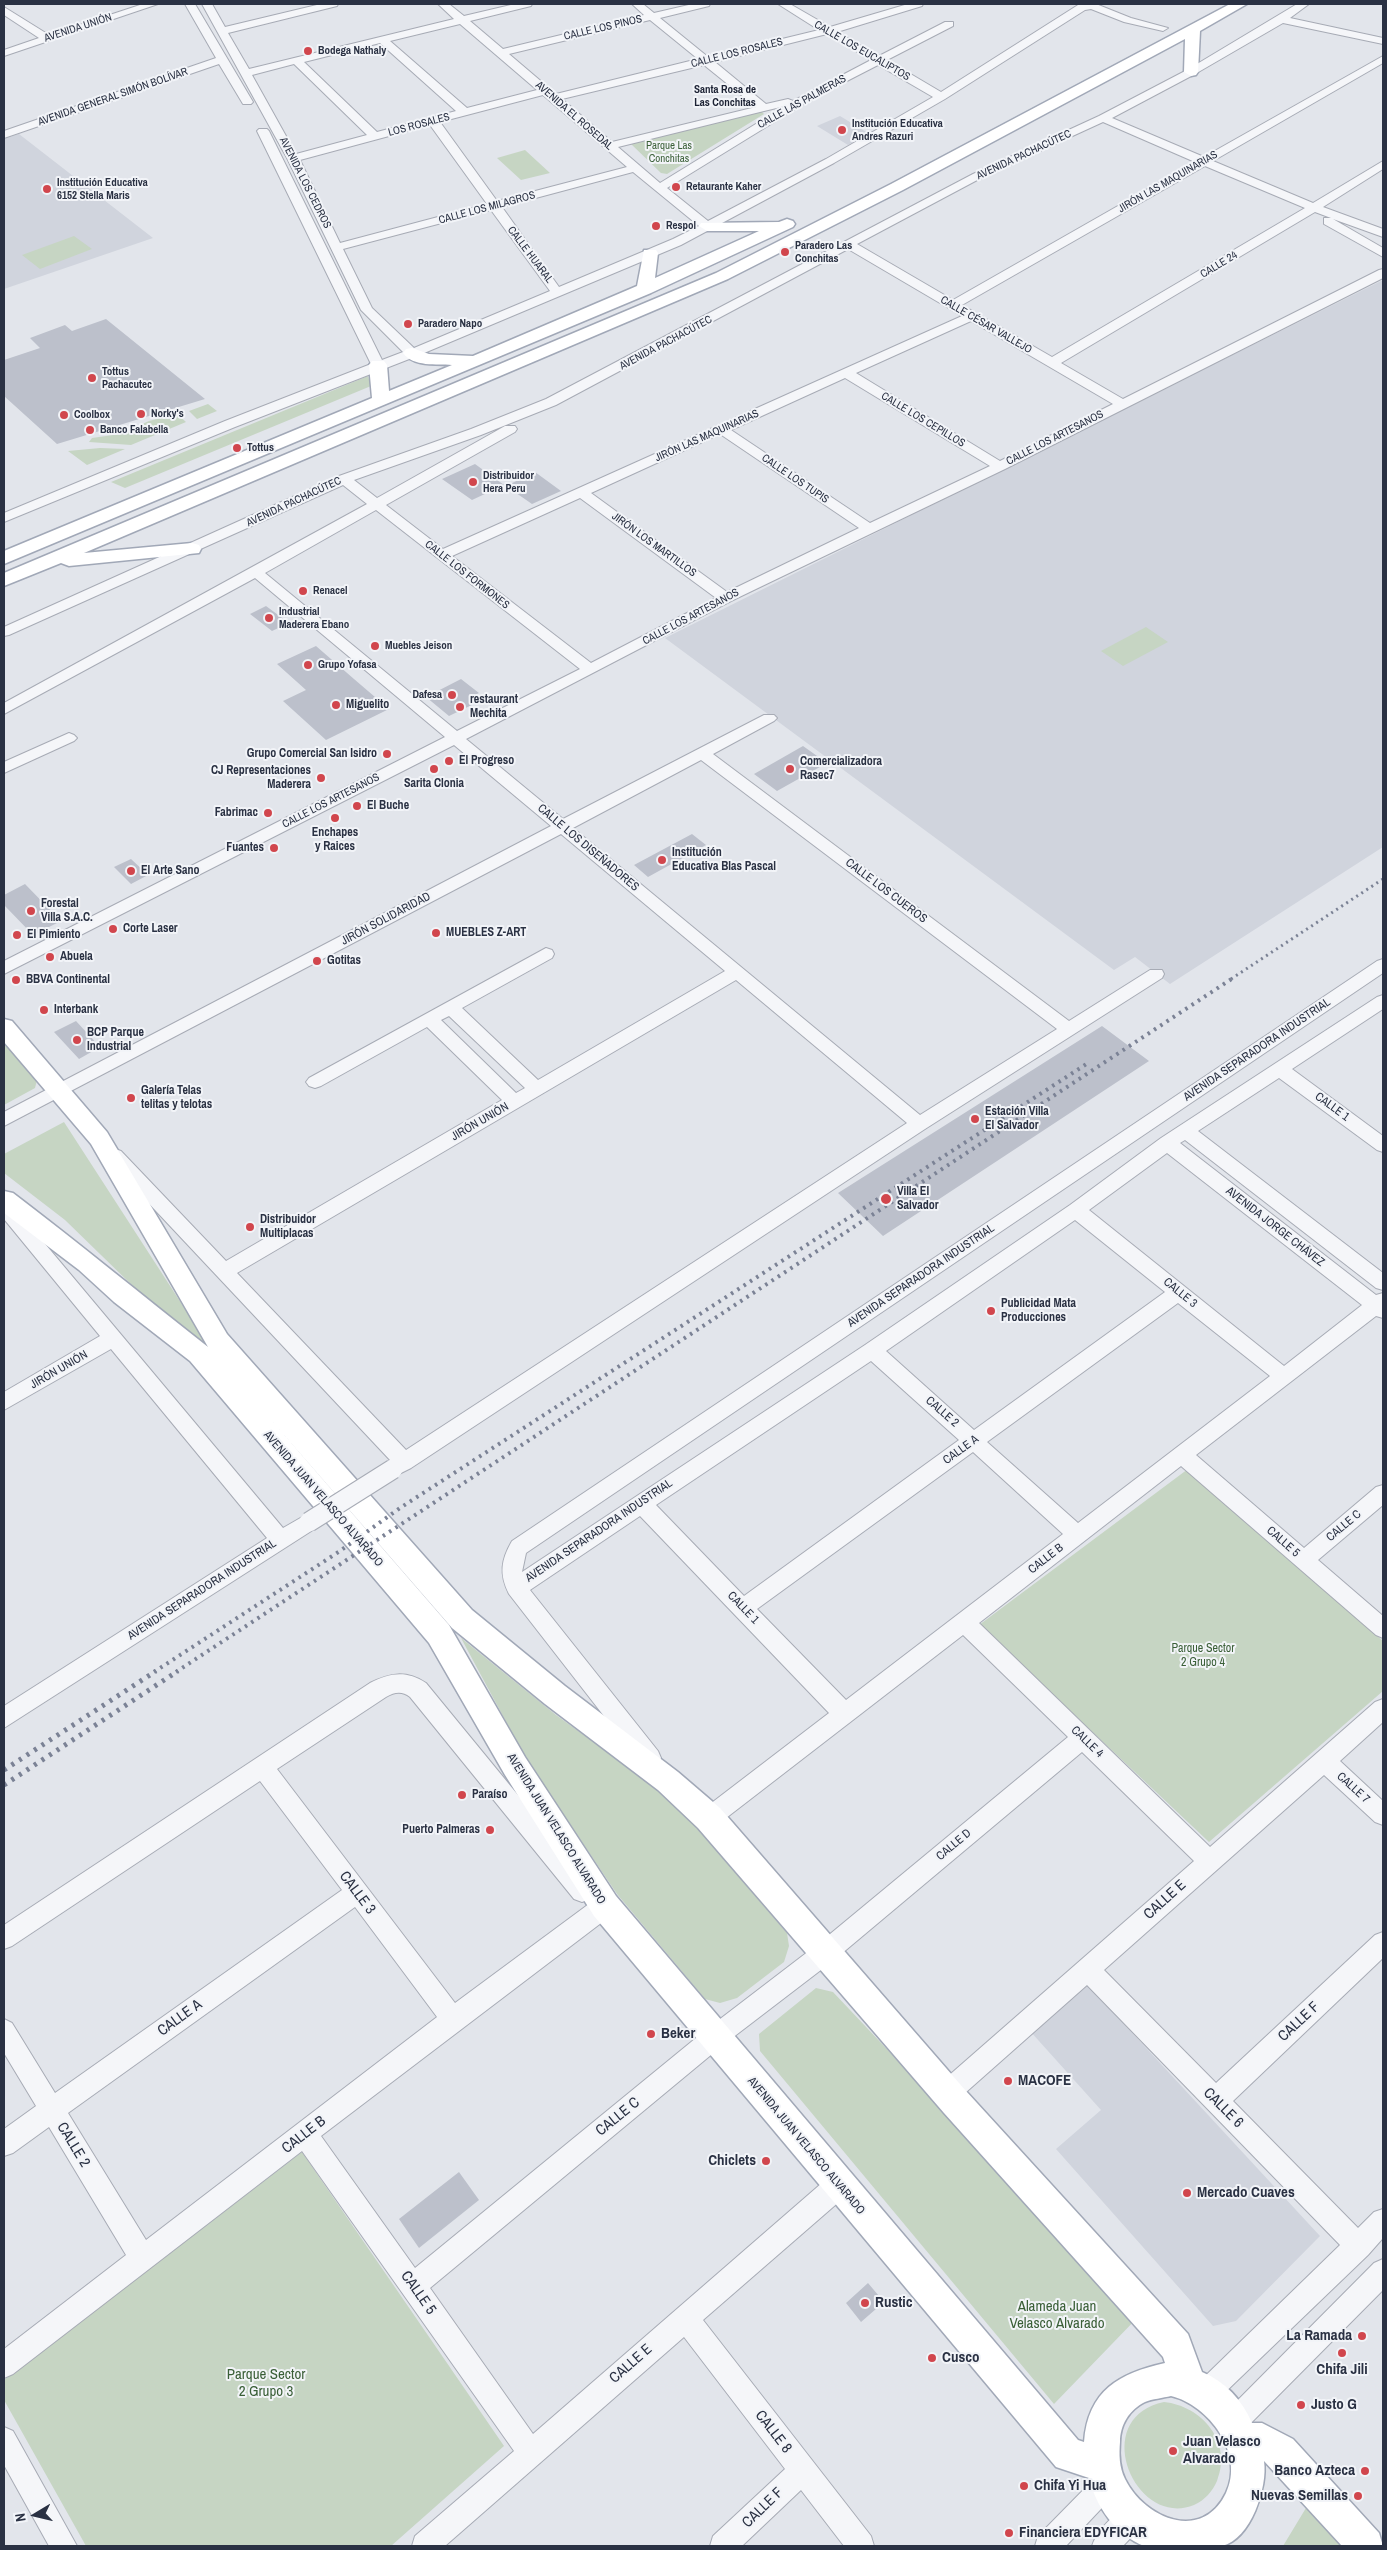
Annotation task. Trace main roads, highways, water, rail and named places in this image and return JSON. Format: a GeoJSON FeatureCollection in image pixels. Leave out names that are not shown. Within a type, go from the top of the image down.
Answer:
{"type":"FeatureCollection","features":[{"type":"Feature","properties":{"kind":"main road"},"geometry":{"type":"LineString","coordinates":[[1034,95],[1210,4]]}},
{"type":"Feature","properties":{"kind":"main road"},"geometry":{"type":"LineString","coordinates":[[4,580],[722,276],[1240,4]]}},
{"type":"Feature","properties":{"kind":"main road"},"geometry":{"type":"LineString","coordinates":[[1191,72],[1193,28]]}},
{"type":"Feature","properties":{"kind":"main road"},"geometry":{"type":"LineString","coordinates":[[934,148],[953,156]]}},
{"type":"Feature","properties":{"kind":"main road"},"geometry":{"type":"LineString","coordinates":[[4,558],[645,290],[803,216]]}},
{"type":"Feature","properties":{"kind":"main road"},"geometry":{"type":"LineString","coordinates":[[707,226],[784,226]]}},
{"type":"Feature","properties":{"kind":"main road"},"geometry":{"type":"LineString","coordinates":[[645,290],[650,253]]}},
{"type":"Feature","properties":{"kind":"main road"},"geometry":{"type":"LineString","coordinates":[[527,339],[546,352]]}},
{"type":"Feature","properties":{"kind":"main road"},"geometry":{"type":"LineString","coordinates":[[412,353],[426,358],[479,360]]}},
{"type":"Feature","properties":{"kind":"main road"},"geometry":{"type":"LineString","coordinates":[[378,365],[381,400]]}},
{"type":"Feature","properties":{"kind":"main road"},"geometry":{"type":"LineString","coordinates":[[47,562],[192,549]]}},
{"type":"Feature","properties":{"kind":"main road","name":"AVENIDA JUAN VELASCO ALVARADO"},"geometry":{"type":"LineString","coordinates":[[4,1027],[99,1138],[218,1341],[462,1619],[555,1696],[668,1781],[709,1818],[947,2093],[1176,2346],[1198,2388]]}},
{"type":"Feature","properties":{"kind":"main road","name":"AVENIDA JUAN VELASCO ALVARADO"},"geometry":{"type":"LineString","coordinates":[[4,1200],[88,1263],[123,1294],[198,1354],[439,1634],[461,1669],[515,1766],[602,1908],[715,2037],[1068,2455],[1104,2474]]}},
{"type":"Feature","properties":{"kind":"main road"},"geometry":{"type":"LineString","coordinates":[[1171,2379],[1198,2388],[1222,2406],[1238,2431],[1247,2460],[1242,2500],[1233,2515],[1219,2528],[1203,2537],[1185,2539],[1166,2538],[1145,2532],[1118,2503],[1104,2474],[1100,2444],[1104,2425],[1111,2409],[1122,2395],[1137,2385],[1154,2380],[1171,2379]]}},
{"type":"Feature","properties":{"kind":"main road"},"geometry":{"type":"LineString","coordinates":[[1238,2431],[1281,2450],[1366,2546]]}},
{"type":"Feature","properties":{"kind":"railway"},"geometry":{"type":"LineString","coordinates":[[1231,979],[1383,879]]}},
{"type":"Feature","properties":{"kind":"railway"},"geometry":{"type":"LineString","coordinates":[[176,1672],[1233,978]]}},
{"type":"Feature","properties":{"kind":"railway"},"geometry":{"type":"LineString","coordinates":[[154,1672],[340,1551],[400,1508],[1088,1063]]}},
{"type":"Feature","properties":{"kind":"railway"},"geometry":{"type":"LineString","coordinates":[[4,1770],[156,1671]]}},
{"type":"Feature","properties":{"kind":"railway"},"geometry":{"type":"LineString","coordinates":[[4,1785],[178,1671]]}},
{"type":"Feature","properties":{"kind":"place","name":"Bodega Nathaly"},"geometry":{"type":"Point","coordinates":[308,51]}},
{"type":"Feature","properties":{"kind":"place","name":"Institución Educativa Andres Razuri"},"geometry":{"type":"Point","coordinates":[842,130]}},
{"type":"Feature","properties":{"kind":"place","name":"Retaurante Kaher"},"geometry":{"type":"Point","coordinates":[676,187]}},
{"type":"Feature","properties":{"kind":"place","name":"Institución Educativa 6152 Stella Maris"},"geometry":{"type":"Point","coordinates":[47,189]}},
{"type":"Feature","properties":{"kind":"place","name":"Respol"},"geometry":{"type":"Point","coordinates":[656,226]}},
{"type":"Feature","properties":{"kind":"place","name":"Paradero Las Conchitas"},"geometry":{"type":"Point","coordinates":[785,252]}},
{"type":"Feature","properties":{"kind":"place","name":"Paradero Napo"},"geometry":{"type":"Point","coordinates":[408,324]}},
{"type":"Feature","properties":{"kind":"place","name":"Tottus Pachacutec"},"geometry":{"type":"Point","coordinates":[92,378]}},
{"type":"Feature","properties":{"kind":"place","name":"Norky's"},"geometry":{"type":"Point","coordinates":[141,414]}},
{"type":"Feature","properties":{"kind":"place","name":"Coolbox"},"geometry":{"type":"Point","coordinates":[64,415]}},
{"type":"Feature","properties":{"kind":"place","name":"Banco Falabella"},"geometry":{"type":"Point","coordinates":[90,430]}},
{"type":"Feature","properties":{"kind":"place","name":"Tottus"},"geometry":{"type":"Point","coordinates":[237,448]}},
{"type":"Feature","properties":{"kind":"place","name":"Distribuidor Hera Peru"},"geometry":{"type":"Point","coordinates":[473,482]}},
{"type":"Feature","properties":{"kind":"place","name":"Renacel"},"geometry":{"type":"Point","coordinates":[303,591]}},
{"type":"Feature","properties":{"kind":"place","name":"Industrial Maderera Ebano"},"geometry":{"type":"Point","coordinates":[269,618]}},
{"type":"Feature","properties":{"kind":"place","name":"Muebles Jeison"},"geometry":{"type":"Point","coordinates":[375,646]}},
{"type":"Feature","properties":{"kind":"place","name":"Grupo Yofasa"},"geometry":{"type":"Point","coordinates":[308,665]}},
{"type":"Feature","properties":{"kind":"place","name":"Dafesa"},"geometry":{"type":"Point","coordinates":[452,695]}},
{"type":"Feature","properties":{"kind":"place","name":"Miguelito"},"geometry":{"type":"Point","coordinates":[336,705]}},
{"type":"Feature","properties":{"kind":"place","name":"restaurant Mechita"},"geometry":{"type":"Point","coordinates":[460,707]}},
{"type":"Feature","properties":{"kind":"place","name":"Grupo Comercial San Isidro"},"geometry":{"type":"Point","coordinates":[387,754]}},
{"type":"Feature","properties":{"kind":"place","name":"El Progreso"},"geometry":{"type":"Point","coordinates":[449,761]}},
{"type":"Feature","properties":{"kind":"place","name":"Sarita Clonia"},"geometry":{"type":"Point","coordinates":[434,769]}},
{"type":"Feature","properties":{"kind":"place","name":"Comercializadora Rasec7"},"geometry":{"type":"Point","coordinates":[790,769]}},
{"type":"Feature","properties":{"kind":"place","name":"CJ Representaciones Maderera"},"geometry":{"type":"Point","coordinates":[321,778]}},
{"type":"Feature","properties":{"kind":"place","name":"El Buche"},"geometry":{"type":"Point","coordinates":[357,806]}},
{"type":"Feature","properties":{"kind":"place","name":"Fabrimac"},"geometry":{"type":"Point","coordinates":[268,813]}},
{"type":"Feature","properties":{"kind":"place","name":"Enchapes y Raices"},"geometry":{"type":"Point","coordinates":[335,818]}},
{"type":"Feature","properties":{"kind":"place","name":"Fuantes"},"geometry":{"type":"Point","coordinates":[274,848]}},
{"type":"Feature","properties":{"kind":"place","name":"Institución Educativa Blas Pascal"},"geometry":{"type":"Point","coordinates":[662,860]}},
{"type":"Feature","properties":{"kind":"place","name":"El Arte Sano"},"geometry":{"type":"Point","coordinates":[131,871]}},
{"type":"Feature","properties":{"kind":"place","name":"Forestal Villa S.A.C."},"geometry":{"type":"Point","coordinates":[31,911]}},
{"type":"Feature","properties":{"kind":"place","name":"Corte Laser"},"geometry":{"type":"Point","coordinates":[113,929]}},
{"type":"Feature","properties":{"kind":"place","name":"MUEBLES Z-ART"},"geometry":{"type":"Point","coordinates":[436,933]}},
{"type":"Feature","properties":{"kind":"place","name":"El Pimiento"},"geometry":{"type":"Point","coordinates":[17,935]}},
{"type":"Feature","properties":{"kind":"place","name":"Abuela"},"geometry":{"type":"Point","coordinates":[50,957]}},
{"type":"Feature","properties":{"kind":"place","name":"Gotitas"},"geometry":{"type":"Point","coordinates":[317,961]}},
{"type":"Feature","properties":{"kind":"place","name":"BBVA Continental"},"geometry":{"type":"Point","coordinates":[16,980]}},
{"type":"Feature","properties":{"kind":"place","name":"Interbank"},"geometry":{"type":"Point","coordinates":[44,1010]}},
{"type":"Feature","properties":{"kind":"place","name":"BCP Parque Industrial"},"geometry":{"type":"Point","coordinates":[77,1040]}},
{"type":"Feature","properties":{"kind":"place","name":"Galería Telas telitas y telotas"},"geometry":{"type":"Point","coordinates":[131,1098]}},
{"type":"Feature","properties":{"kind":"place","name":"Estación Villa El Salvador"},"geometry":{"type":"Point","coordinates":[975,1119]}},
{"type":"Feature","properties":{"kind":"place","name":"Villa El Salvador"},"geometry":{"type":"Point","coordinates":[886,1199]}},
{"type":"Feature","properties":{"kind":"place","name":"Distribuidor Multiplacas"},"geometry":{"type":"Point","coordinates":[250,1227]}},
{"type":"Feature","properties":{"kind":"place","name":"Publicidad Mata Producciones"},"geometry":{"type":"Point","coordinates":[991,1311]}},
{"type":"Feature","properties":{"kind":"place","name":"Paraíso"},"geometry":{"type":"Point","coordinates":[462,1795]}},
{"type":"Feature","properties":{"kind":"place","name":"Puerto Palmeras"},"geometry":{"type":"Point","coordinates":[490,1830]}},
{"type":"Feature","properties":{"kind":"place","name":"Beker"},"geometry":{"type":"Point","coordinates":[651,2034]}},
{"type":"Feature","properties":{"kind":"place","name":"MACOFE"},"geometry":{"type":"Point","coordinates":[1008,2081]}},
{"type":"Feature","properties":{"kind":"place","name":"Chiclets"},"geometry":{"type":"Point","coordinates":[766,2161]}},
{"type":"Feature","properties":{"kind":"place","name":"Mercado Cuaves"},"geometry":{"type":"Point","coordinates":[1187,2193]}},
{"type":"Feature","properties":{"kind":"place","name":"Rustic"},"geometry":{"type":"Point","coordinates":[865,2303]}},
{"type":"Feature","properties":{"kind":"place","name":"La Ramada"},"geometry":{"type":"Point","coordinates":[1362,2336]}},
{"type":"Feature","properties":{"kind":"place","name":"Chifa Jili"},"geometry":{"type":"Point","coordinates":[1342,2353]}},
{"type":"Feature","properties":{"kind":"place","name":"Cusco"},"geometry":{"type":"Point","coordinates":[932,2358]}},
{"type":"Feature","properties":{"kind":"place","name":"Justo G"},"geometry":{"type":"Point","coordinates":[1301,2405]}},
{"type":"Feature","properties":{"kind":"place","name":"Juan Velasco Alvarado"},"geometry":{"type":"Point","coordinates":[1173,2451]}},
{"type":"Feature","properties":{"kind":"place","name":"Banco Azteca"},"geometry":{"type":"Point","coordinates":[1365,2471]}},
{"type":"Feature","properties":{"kind":"place","name":"Chifa Yi Hua"},"geometry":{"type":"Point","coordinates":[1024,2486]}},
{"type":"Feature","properties":{"kind":"place","name":"Nuevas Semillas"},"geometry":{"type":"Point","coordinates":[1358,2496]}},
{"type":"Feature","properties":{"kind":"place","name":"Financiera EDYFICAR"},"geometry":{"type":"Point","coordinates":[1009,2533]}},
{"type":"Feature","properties":{"kind":"district","name":"Santa Rosa de Las Conchitas"},"geometry":{"type":"Point","coordinates":[725,96]}},
{"type":"Feature","properties":{"kind":"park label","name":"Parque Las Conchitas"},"geometry":{"type":"Point","coordinates":[669,152]}},
{"type":"Feature","properties":{"kind":"park label","name":"Parque Sector 2 Grupo 4"},"geometry":{"type":"Point","coordinates":[1203,1656]}},
{"type":"Feature","properties":{"kind":"park label","name":"Alameda Juan Velasco Alvarado"},"geometry":{"type":"Point","coordinates":[1057,2316]}},
{"type":"Feature","properties":{"kind":"park label","name":"Parque Sector 2 Grupo 3"},"geometry":{"type":"Point","coordinates":[266,2384]}}]}
